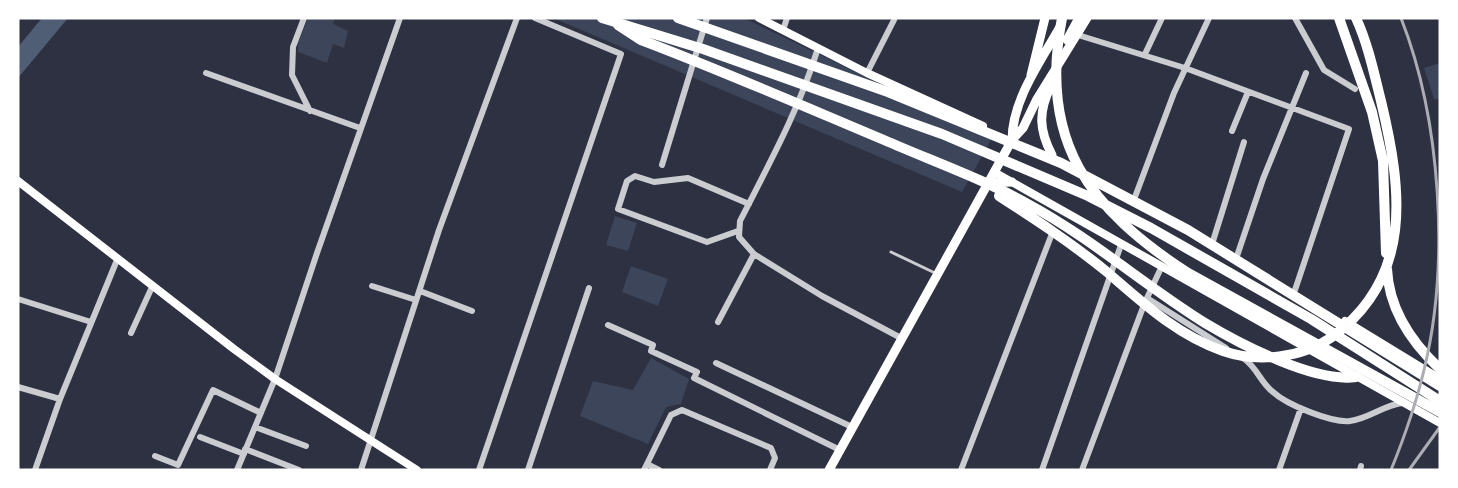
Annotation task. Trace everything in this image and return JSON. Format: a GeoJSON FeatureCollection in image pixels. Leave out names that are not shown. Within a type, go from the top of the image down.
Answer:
{"type":"FeatureCollection","features":[{"type":"Feature","properties":{"kind":"highway"},"geometry":{"type":"LineString","coordinates":[[678,18],[888,92],[1061,163],[1188,230],[1440,386]]}},
{"type":"Feature","properties":{"kind":"highway"},"geometry":{"type":"LineString","coordinates":[[1063,18],[1055,62],[1055,86],[1064,131],[1085,180],[1116,220],[1159,254],[1188,273],[1440,412]]}},
{"type":"Feature","properties":{"kind":"highway"},"geometry":{"type":"LineString","coordinates":[[607,20],[641,40],[1000,189],[1057,221],[1175,304],[1236,341],[1292,364],[1337,376],[1356,376]]}},
{"type":"Feature","properties":{"kind":"highway"},"geometry":{"type":"LineString","coordinates":[[607,20],[704,49],[932,130],[1088,196],[1161,233],[1311,319],[1440,401]]}},
{"type":"Feature","properties":{"kind":"highway"},"geometry":{"type":"LineString","coordinates":[[985,183],[1055,232],[1149,309],[1197,340],[1245,356],[1280,356],[1312,348],[1354,321],[1371,298],[1388,266],[1397,222],[1396,180],[1390,144],[1373,69],[1357,20]]}},
{"type":"Feature","properties":{"kind":"highway"},"geometry":{"type":"LineString","coordinates":[[1340,23],[1372,112],[1383,161],[1388,280],[1393,301],[1403,326],[1419,350],[1440,369]]}},
{"type":"Feature","properties":{"kind":"main road"},"geometry":{"type":"LineString","coordinates":[[759,18],[867,73],[1012,140],[1052,155],[1135,197],[1295,290],[1440,379]]}},
{"type":"Feature","properties":{"kind":"main road"},"geometry":{"type":"LineString","coordinates":[[1030,81],[1032,62],[1045,18]]}},
{"type":"Feature","properties":{"kind":"main road"},"geometry":{"type":"LineString","coordinates":[[1012,140],[1012,122],[1030,81],[1063,18]]}},
{"type":"Feature","properties":{"kind":"main road"},"geometry":{"type":"LineString","coordinates":[[829,470],[985,183],[1012,140],[1023,128],[1079,18]]}},
{"type":"Feature","properties":{"kind":"main road"},"geometry":{"type":"LineString","coordinates":[[1036,99],[1088,18]]}},
{"type":"Feature","properties":{"kind":"main road"},"geometry":{"type":"LineString","coordinates":[[1052,155],[1042,136],[1040,123],[1042,102],[1088,18]]}},
{"type":"Feature","properties":{"kind":"main road"},"geometry":{"type":"LineString","coordinates":[[994,172],[1161,268],[1330,359],[1402,403],[1440,423]]}},
{"type":"Feature","properties":{"kind":"main road"},"geometry":{"type":"LineString","coordinates":[[18,181],[152,287],[275,379],[417,470]]}},
{"type":"Feature","properties":{"kind":"main road"},"geometry":{"type":"LineString","coordinates":[[985,183],[1012,182]]}},
{"type":"Feature","properties":{"kind":"main road"},"geometry":{"type":"LineString","coordinates":[[1412,407],[1423,369]]}},
{"type":"Feature","properties":{"kind":"street"},"geometry":{"type":"LineString","coordinates":[[304,18],[293,47],[292,75],[310,112]]}},
{"type":"Feature","properties":{"kind":"street"},"geometry":{"type":"LineString","coordinates":[[237,470],[275,379],[400,18]]}},
{"type":"Feature","properties":{"kind":"street"},"geometry":{"type":"LineString","coordinates":[[361,470],[416,300],[517,18]]}},
{"type":"Feature","properties":{"kind":"street"},"geometry":{"type":"LineString","coordinates":[[479,470],[621,54],[535,18]]}},
{"type":"Feature","properties":{"kind":"street"},"geometry":{"type":"LineString","coordinates":[[662,165],[707,18]]}},
{"type":"Feature","properties":{"kind":"street"},"geometry":{"type":"LineString","coordinates":[[783,30],[788,18]]}},
{"type":"Feature","properties":{"kind":"street"},"geometry":{"type":"LineString","coordinates":[[867,73],[895,18]]}},
{"type":"Feature","properties":{"kind":"street"},"geometry":{"type":"LineString","coordinates":[[1145,54],[1162,18]]}},
{"type":"Feature","properties":{"kind":"street"},"geometry":{"type":"LineString","coordinates":[[1135,197],[1185,68],[1209,18]]}},
{"type":"Feature","properties":{"kind":"street"},"geometry":{"type":"LineString","coordinates":[[1294,18],[1324,70],[1355,89]]}},
{"type":"Feature","properties":{"kind":"street"},"geometry":{"type":"LineString","coordinates":[[1078,35],[1145,54],[1349,129],[1295,290]]}},
{"type":"Feature","properties":{"kind":"street"},"geometry":{"type":"LineString","coordinates":[[818,48],[804,93],[788,130],[749,204],[738,231],[743,242],[754,254],[822,296],[900,338]]}},
{"type":"Feature","properties":{"kind":"street"},"geometry":{"type":"LineString","coordinates":[[206,73],[360,129]]}},
{"type":"Feature","properties":{"kind":"street"},"geometry":{"type":"LineString","coordinates":[[1237,256],[1290,107],[1306,73]]}},
{"type":"Feature","properties":{"kind":"street"},"geometry":{"type":"LineString","coordinates":[[1232,131],[1248,92]]}},
{"type":"Feature","properties":{"kind":"street"},"geometry":{"type":"LineString","coordinates":[[1213,242],[1244,142]]}},
{"type":"Feature","properties":{"kind":"street"},"geometry":{"type":"LineString","coordinates":[[738,231],[707,242],[618,209],[627,181],[635,176],[654,182],[688,178],[749,204]]}},
{"type":"Feature","properties":{"kind":"street"},"geometry":{"type":"LineString","coordinates":[[961,470],[1043,255],[1062,212]]}},
{"type":"Feature","properties":{"kind":"street"},"geometry":{"type":"LineString","coordinates":[[1042,470],[1121,245]]}},
{"type":"Feature","properties":{"kind":"street"},"geometry":{"type":"LineString","coordinates":[[718,322],[754,254]]}},
{"type":"Feature","properties":{"kind":"street"},"geometry":{"type":"LineString","coordinates":[[35,470],[60,399],[117,260]]}},
{"type":"Feature","properties":{"kind":"street"},"geometry":{"type":"LineString","coordinates":[[1082,470],[1146,298],[1161,268]]}},
{"type":"Feature","properties":{"kind":"street"},"geometry":{"type":"LineString","coordinates":[[372,286],[416,300]]}},
{"type":"Feature","properties":{"kind":"street"},"geometry":{"type":"LineString","coordinates":[[131,333],[152,287]]}},
{"type":"Feature","properties":{"kind":"street"},"geometry":{"type":"LineString","coordinates":[[528,470],[589,288]]}},
{"type":"Feature","properties":{"kind":"street"},"geometry":{"type":"LineString","coordinates":[[420,291],[472,311]]}},
{"type":"Feature","properties":{"kind":"street"},"geometry":{"type":"LineString","coordinates":[[1146,298],[1252,363],[1274,394],[1300,408],[1340,421],[1351,421],[1390,404],[1402,403]]}},
{"type":"Feature","properties":{"kind":"street"},"geometry":{"type":"LineString","coordinates":[[18,299],[91,322]]}},
{"type":"Feature","properties":{"kind":"street"},"geometry":{"type":"LineString","coordinates":[[608,326],[653,345],[651,351],[697,372],[694,378],[840,450]]}},
{"type":"Feature","properties":{"kind":"street"},"geometry":{"type":"LineString","coordinates":[[716,363],[852,427]]}},
{"type":"Feature","properties":{"kind":"street"},"geometry":{"type":"LineString","coordinates":[[18,387],[60,399]]}},
{"type":"Feature","properties":{"kind":"street"},"geometry":{"type":"LineString","coordinates":[[155,456],[178,465],[213,390],[261,413]]}},
{"type":"Feature","properties":{"kind":"street"},"geometry":{"type":"LineString","coordinates":[[1279,470],[1300,408]]}},
{"type":"Feature","properties":{"kind":"street"},"geometry":{"type":"LineString","coordinates":[[659,470],[646,467],[670,415],[682,410],[771,448],[775,458],[770,470]]}},
{"type":"Feature","properties":{"kind":"street"},"geometry":{"type":"LineString","coordinates":[[255,427],[306,446]]}},
{"type":"Feature","properties":{"kind":"street"},"geometry":{"type":"LineString","coordinates":[[200,437],[299,470]]}},
{"type":"Feature","properties":{"kind":"lane"},"geometry":{"type":"LineString","coordinates":[[891,252],[937,274]]}},
{"type":"Feature","properties":{"kind":"shaded area"},"geometry":{"type":"Polygon","coordinates":[[[42,18],[68,18],[18,78],[18,47],[42,18]]]}},
{"type":"Feature","properties":{"kind":"shaded area"},"geometry":{"type":"Polygon","coordinates":[[[308,18],[335,18],[333,24],[348,31],[344,48],[333,44],[327,63],[298,52],[298,43],[308,18]]]}},
{"type":"Feature","properties":{"kind":"shaded area"},"geometry":{"type":"Polygon","coordinates":[[[553,18],[744,18],[992,138],[962,192],[553,18]]]}},
{"type":"Feature","properties":{"kind":"shaded area"},"geometry":{"type":"Polygon","coordinates":[[[1440,63],[1440,99],[1434,99],[1424,68],[1440,63]]]}},
{"type":"Feature","properties":{"kind":"shaded area"},"geometry":{"type":"Polygon","coordinates":[[[615,216],[637,223],[628,251],[606,245],[615,216]]]}},
{"type":"Feature","properties":{"kind":"shaded area"},"geometry":{"type":"Polygon","coordinates":[[[631,266],[668,279],[658,306],[622,292],[631,266]]]}},
{"type":"Feature","properties":{"kind":"shaded area"},"geometry":{"type":"Polygon","coordinates":[[[651,358],[689,379],[681,404],[666,407],[648,444],[580,416],[593,381],[633,390],[651,358]]]}},
{"type":"Feature","properties":{"kind":"railway"},"geometry":{"type":"LineString","coordinates":[[1391,470],[1424,370],[1432,329],[1439,239],[1433,146],[1415,58],[1401,18]]}},
{"type":"Feature","properties":{"kind":"railway"},"geometry":{"type":"LineString","coordinates":[[1409,470],[1440,427]]}}]}
